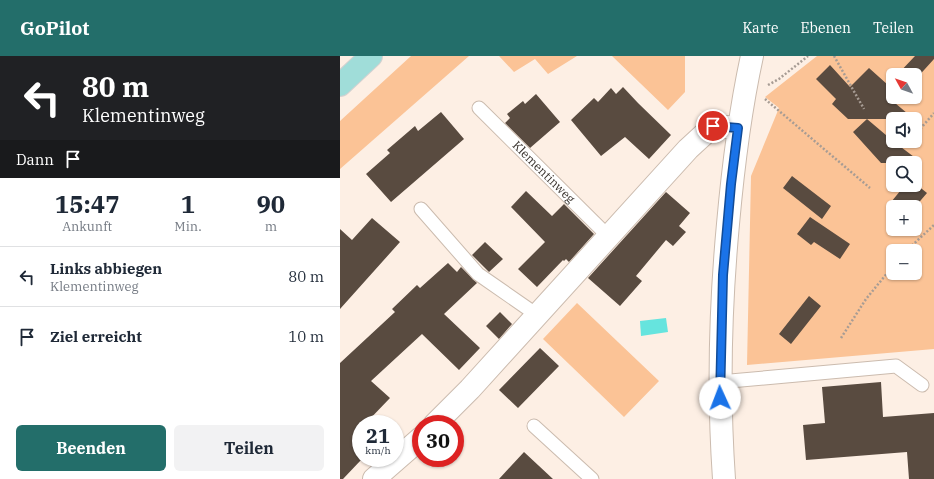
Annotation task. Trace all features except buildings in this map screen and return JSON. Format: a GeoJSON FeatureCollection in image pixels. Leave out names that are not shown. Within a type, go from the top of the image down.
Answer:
{"type":"FeatureCollection","features":[{"type":"Feature","properties":{"kind":"main road"},"geometry":{"type":"LineString","coordinates":[[340,85],[371,56]]}},
{"type":"Feature","properties":{"kind":"street"},"geometry":{"type":"LineString","coordinates":[[724,479],[719,382],[723,275],[731,184],[738,128],[752,56]]}},
{"type":"Feature","properties":{"kind":"street"},"geometry":{"type":"LineString","coordinates":[[444,415],[470,390],[688,149],[713,126],[738,128]]}},
{"type":"Feature","properties":{"kind":"street"},"geometry":{"type":"LineString","coordinates":[[374,479],[412,446]]}},
{"type":"Feature","properties":{"kind":"lane","name":"Klementinweg"},"geometry":{"type":"LineString","coordinates":[[479,108],[608,236]]}},
{"type":"Feature","properties":{"kind":"lane"},"geometry":{"type":"LineString","coordinates":[[422,209],[478,274],[537,315]]}},
{"type":"Feature","properties":{"kind":"lane"},"geometry":{"type":"LineString","coordinates":[[719,382],[896,366],[922,385]]}},
{"type":"Feature","properties":{"kind":"lane"},"geometry":{"type":"LineString","coordinates":[[534,426],[592,479]]}},
{"type":"Feature","properties":{"kind":"path"},"geometry":{"type":"LineString","coordinates":[[765,86],[779,79],[808,56]]}},
{"type":"Feature","properties":{"kind":"path"},"geometry":{"type":"LineString","coordinates":[[834,56],[864,109]]}},
{"type":"Feature","properties":{"kind":"path"},"geometry":{"type":"LineString","coordinates":[[761,94],[870,188]]}},
{"type":"Feature","properties":{"kind":"path"},"geometry":{"type":"LineString","coordinates":[[922,127],[934,113]]}},
{"type":"Feature","properties":{"kind":"path"},"geometry":{"type":"LineString","coordinates":[[914,244],[934,225]]}},
{"type":"Feature","properties":{"kind":"path"},"geometry":{"type":"LineString","coordinates":[[841,338],[866,299],[886,275]]}},
{"type":"Feature","properties":{"kind":"shaded area"},"geometry":{"type":"Polygon","coordinates":[[[411,56],[469,56],[340,169],[340,121],[411,56]]]}},
{"type":"Feature","properties":{"kind":"shaded area"},"geometry":{"type":"Polygon","coordinates":[[[499,56],[577,56],[548,74],[535,59],[514,72],[499,56]]]}},
{"type":"Feature","properties":{"kind":"shaded area"},"geometry":{"type":"Polygon","coordinates":[[[612,56],[685,56],[685,92],[668,110],[612,56]]]}},
{"type":"Feature","properties":{"kind":"shaded area"},"geometry":{"type":"Polygon","coordinates":[[[817,56],[934,56],[934,349],[747,365],[751,176],[779,108],[765,97],[817,56]]]}},
{"type":"Feature","properties":{"kind":"shaded area"},"geometry":{"type":"Polygon","coordinates":[[[577,303],[659,381],[624,417],[543,339],[577,303]]]}},
{"type":"Feature","properties":{"kind":"water"},"geometry":{"type":"Polygon","coordinates":[[[666,318],[668,332],[641,336],[640,321],[666,318]]]}},
{"type":"Feature","properties":{"kind":"route"},"geometry":{"type":"LineString","coordinates":[[713,126],[738,128],[731,184],[723,275],[719,382],[720,398]]}}]}
